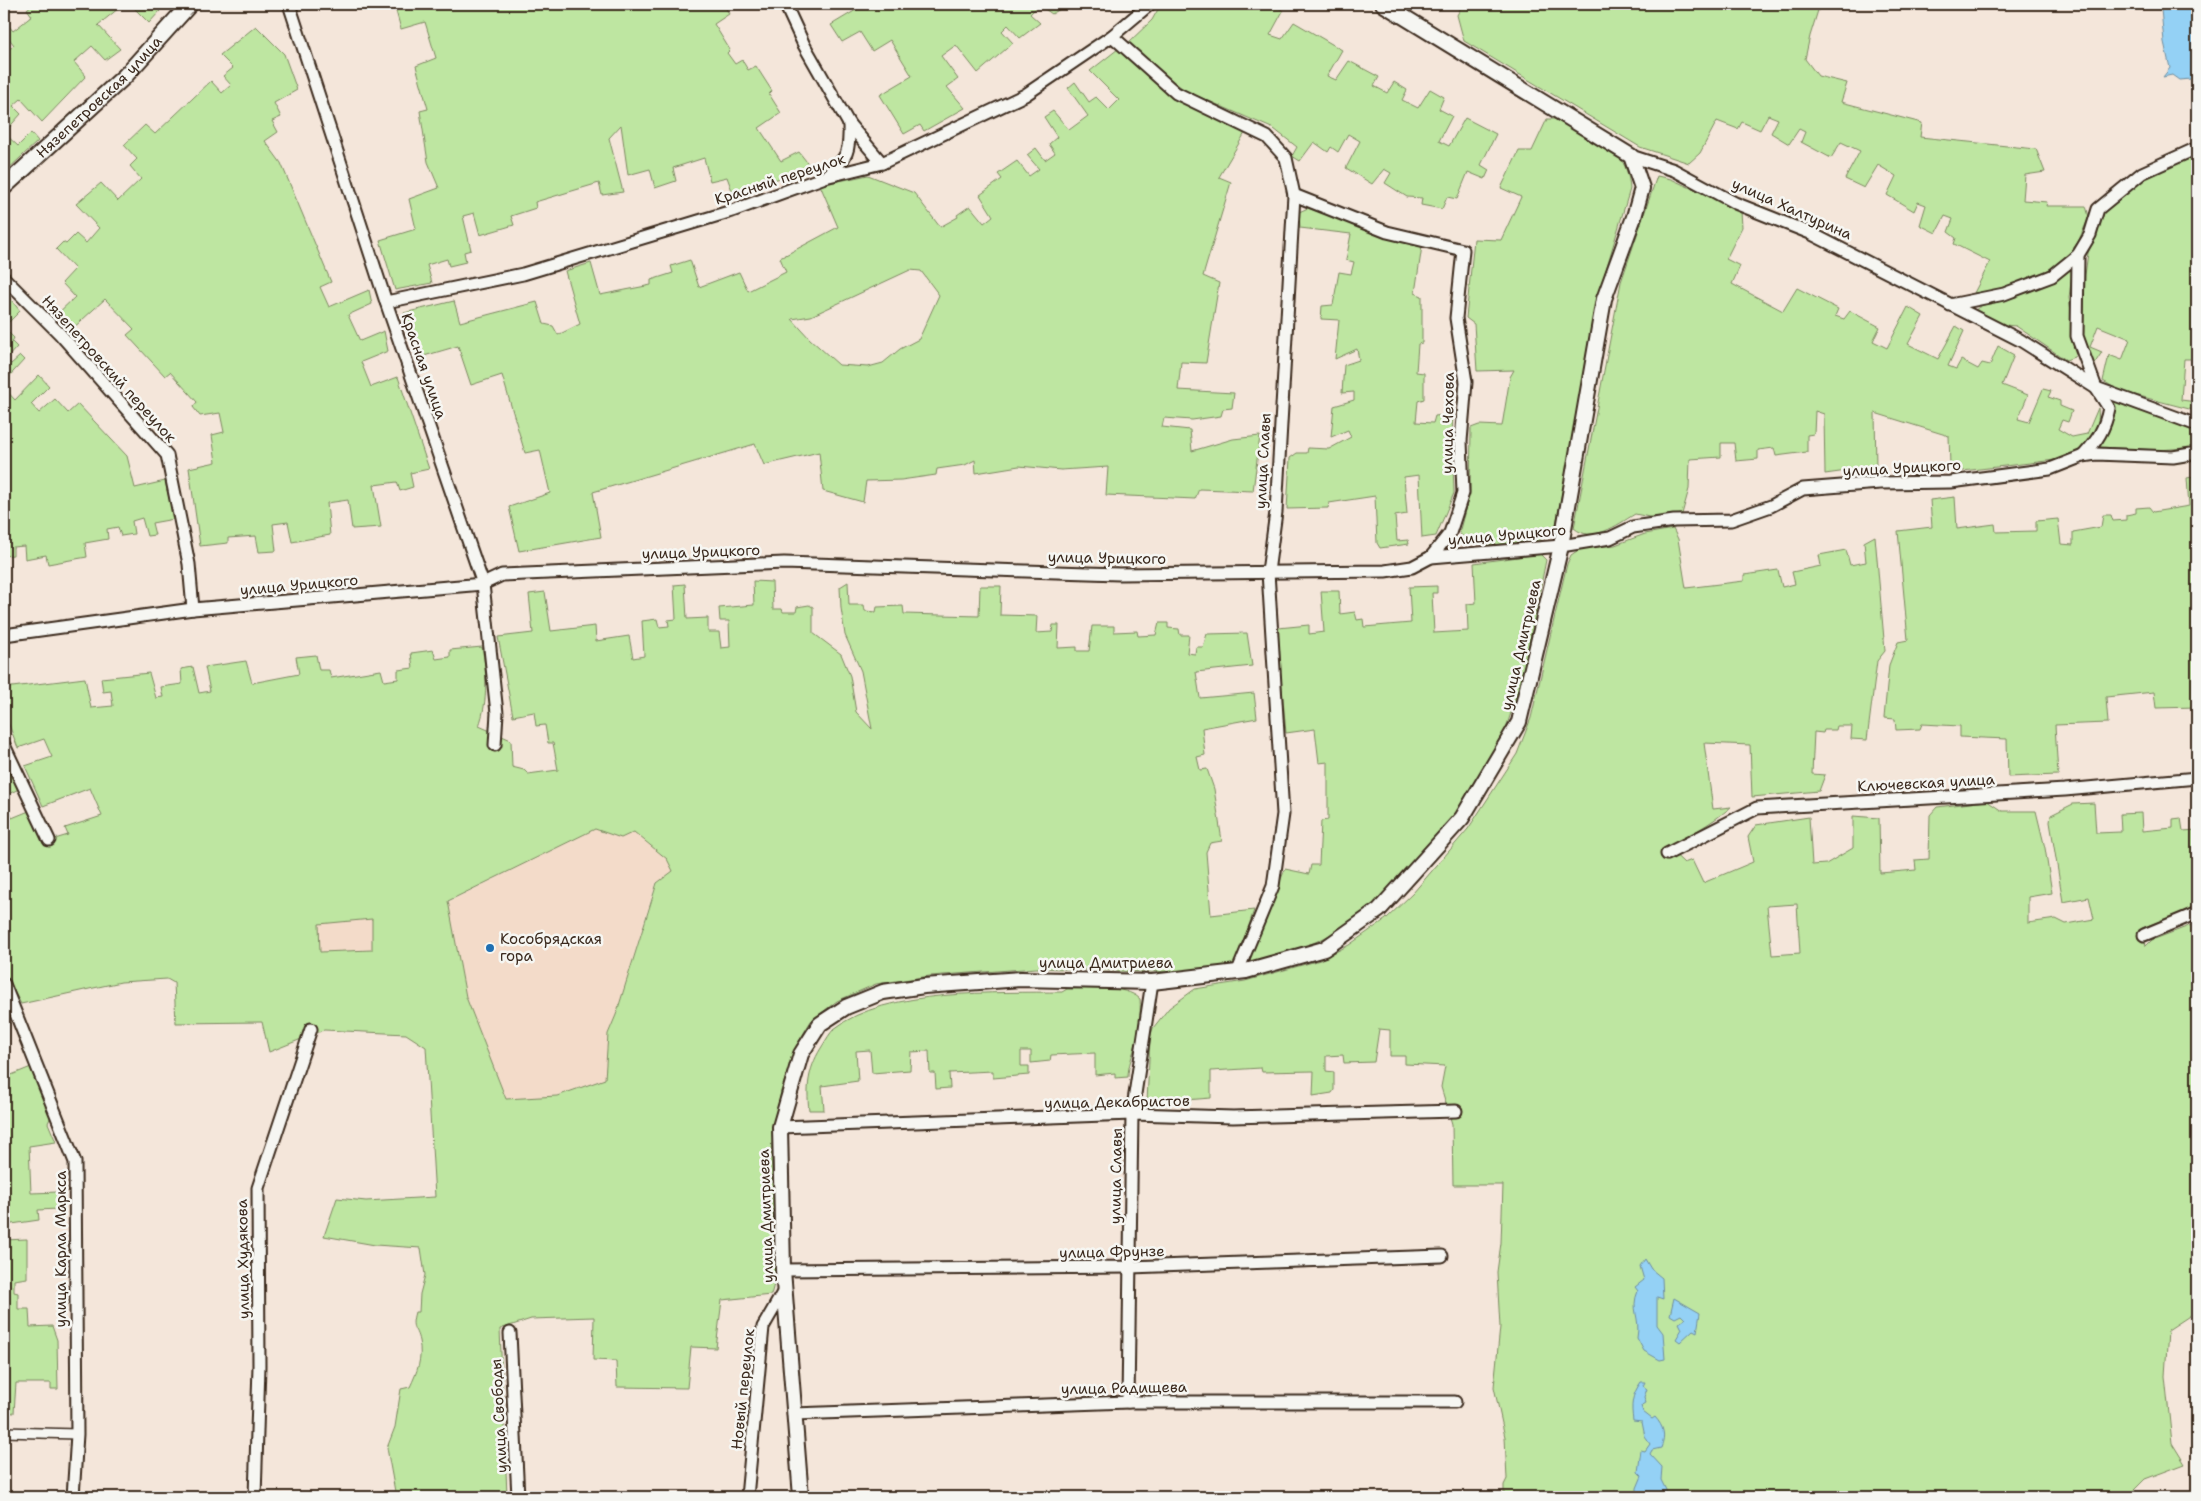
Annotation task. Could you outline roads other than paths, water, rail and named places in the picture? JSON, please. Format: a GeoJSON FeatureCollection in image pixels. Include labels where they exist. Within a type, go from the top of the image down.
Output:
{"type":"FeatureCollection","features":[{"type":"Feature","properties":{"kind":"main road","name":"Нязепетровская улица"},"geometry":{"type":"LineString","coordinates":[[4,187],[125,76],[190,4]]}},
{"type":"Feature","properties":{"kind":"street","name":"Красная улица"},"geometry":{"type":"LineString","coordinates":[[289,4],[386,302],[483,584],[497,713],[495,744]]}},
{"type":"Feature","properties":{"kind":"street"},"geometry":{"type":"LineString","coordinates":[[785,4],[804,45],[849,124],[882,163]]}},
{"type":"Feature","properties":{"kind":"street","name":"Красный переулок"},"geometry":{"type":"LineString","coordinates":[[386,302],[523,274],[732,211],[825,177],[882,163],[1025,96],[1112,36],[1150,4]]}},
{"type":"Feature","properties":{"kind":"street","name":"улица Халтурина"},"geometry":{"type":"LineString","coordinates":[[1383,4],[1631,156],[1674,170],[1735,203],[1810,233],[2020,340],[2096,388],[2197,425]]}},
{"type":"Feature","properties":{"kind":"street","name":"улица Славы"},"geometry":{"type":"LineString","coordinates":[[1112,36],[1176,93],[1267,137],[1286,158],[1294,195],[1276,512],[1268,572],[1282,814],[1273,886],[1237,973]]}},
{"type":"Feature","properties":{"kind":"street"},"geometry":{"type":"LineString","coordinates":[[825,177],[843,162],[850,146],[849,124]]}},
{"type":"Feature","properties":{"kind":"street"},"geometry":{"type":"LineString","coordinates":[[1950,305],[2004,294],[2052,276],[2078,255],[2090,235],[2098,209],[2142,174],[2197,148]]}},
{"type":"Feature","properties":{"kind":"street","name":"улица Дмитриева"},"geometry":{"type":"LineString","coordinates":[[802,1497],[783,1270],[780,1127],[801,1054],[820,1024],[846,1007],[883,992],[924,986],[1021,979],[1152,982],[1237,973],[1324,949],[1379,910],[1462,818],[1519,722],[1561,546],[1604,299],[1634,217],[1642,188],[1631,156]]}},
{"type":"Feature","properties":{"kind":"street","name":"улица Чехова"},"geometry":{"type":"LineString","coordinates":[[1294,195],[1388,232],[1463,250],[1456,318],[1466,382],[1461,441],[1462,493],[1450,533],[1430,557]]}},
{"type":"Feature","properties":{"kind":"street"},"geometry":{"type":"LineString","coordinates":[[2078,255],[2077,336],[2096,388],[2109,408],[2106,424],[2098,439],[2083,456]]}},
{"type":"Feature","properties":{"kind":"street","name":"Нязепетровский переулок"},"geometry":{"type":"LineString","coordinates":[[4,278],[60,334],[167,455],[189,564],[193,610]]}},
{"type":"Feature","properties":{"kind":"street","name":"улица Урицкого"},"geometry":{"type":"LineString","coordinates":[[4,635],[193,610],[483,584],[502,575],[784,563],[1119,574],[1385,571],[1412,567],[1430,557],[1561,546],[1610,538],[1633,527],[1666,522],[1731,520],[1771,506],[1803,489],[1880,483],[1951,482],[2050,469],[2083,456],[2096,454],[2173,457],[2197,453]]}},
{"type":"Feature","properties":{"kind":"street"},"geometry":{"type":"LineString","coordinates":[[4,745],[50,840]]}},
{"type":"Feature","properties":{"kind":"street","name":"Ключевская улица"},"geometry":{"type":"LineString","coordinates":[[1667,854],[1757,808],[2065,790],[2197,778]]}},
{"type":"Feature","properties":{"kind":"street"},"geometry":{"type":"LineString","coordinates":[[2144,935],[2197,913]]}},
{"type":"Feature","properties":{"kind":"street","name":"улица Славы"},"geometry":{"type":"LineString","coordinates":[[1128,1402],[1132,1114],[1152,982]]}},
{"type":"Feature","properties":{"kind":"street","name":"улица Карла Маркса"},"geometry":{"type":"LineString","coordinates":[[4,984],[75,1162],[77,1434],[73,1497]]}},
{"type":"Feature","properties":{"kind":"street","name":"улица Худякова"},"geometry":{"type":"LineString","coordinates":[[255,1497],[260,1366],[258,1188],[311,1029]]}},
{"type":"Feature","properties":{"kind":"street","name":"улица Декабристов"},"geometry":{"type":"LineString","coordinates":[[780,1127],[1132,1114],[1233,1117],[1456,1111]]}},
{"type":"Feature","properties":{"kind":"street","name":"улица Фрунзе"},"geometry":{"type":"LineString","coordinates":[[783,1270],[1130,1267],[1442,1256]]}},
{"type":"Feature","properties":{"kind":"street","name":"Новый переулок"},"geometry":{"type":"LineString","coordinates":[[746,1497],[764,1327],[785,1289]]}},
{"type":"Feature","properties":{"kind":"street","name":"улица Свободы"},"geometry":{"type":"LineString","coordinates":[[510,1333],[518,1497]]}},
{"type":"Feature","properties":{"kind":"street","name":"улица Радищева"},"geometry":{"type":"LineString","coordinates":[[794,1414],[1128,1402],[1455,1402]]}},
{"type":"Feature","properties":{"kind":"street"},"geometry":{"type":"LineString","coordinates":[[4,1432],[77,1434]]}},
{"type":"Feature","properties":{"kind":"water"},"geometry":{"type":"Polygon","coordinates":[[[2165,4],[2179,4],[2182,7],[2189,6],[2193,14],[2197,12],[2197,69],[2191,79],[2179,80],[2172,75],[2163,77],[2170,68],[2164,42],[2161,9],[2165,4]]]}},
{"type":"Feature","properties":{"kind":"water"},"geometry":{"type":"Polygon","coordinates":[[[1645,1259],[1651,1269],[1662,1278],[1663,1299],[1657,1297],[1657,1325],[1663,1333],[1665,1359],[1660,1360],[1644,1351],[1637,1338],[1638,1324],[1635,1303],[1638,1291],[1635,1287],[1644,1280],[1640,1266],[1645,1259]]]}},
{"type":"Feature","properties":{"kind":"water"},"geometry":{"type":"Polygon","coordinates":[[[1674,1298],[1700,1313],[1697,1332],[1693,1330],[1680,1342],[1676,1339],[1682,1329],[1679,1323],[1685,1319],[1681,1315],[1675,1318],[1670,1315],[1674,1298]]]}},
{"type":"Feature","properties":{"kind":"water"},"geometry":{"type":"Polygon","coordinates":[[[1641,1382],[1645,1382],[1643,1386],[1647,1389],[1644,1397],[1646,1403],[1641,1406],[1643,1412],[1652,1419],[1655,1417],[1663,1432],[1661,1448],[1652,1450],[1650,1454],[1662,1467],[1661,1480],[1667,1497],[1637,1497],[1637,1488],[1642,1476],[1638,1472],[1641,1450],[1645,1451],[1650,1444],[1645,1437],[1642,1422],[1633,1421],[1632,1401],[1641,1382]]]}},
{"type":"Feature","properties":{"kind":"place","name":"Кособрядская гора"},"geometry":{"type":"Point","coordinates":[490,948]}}]}
